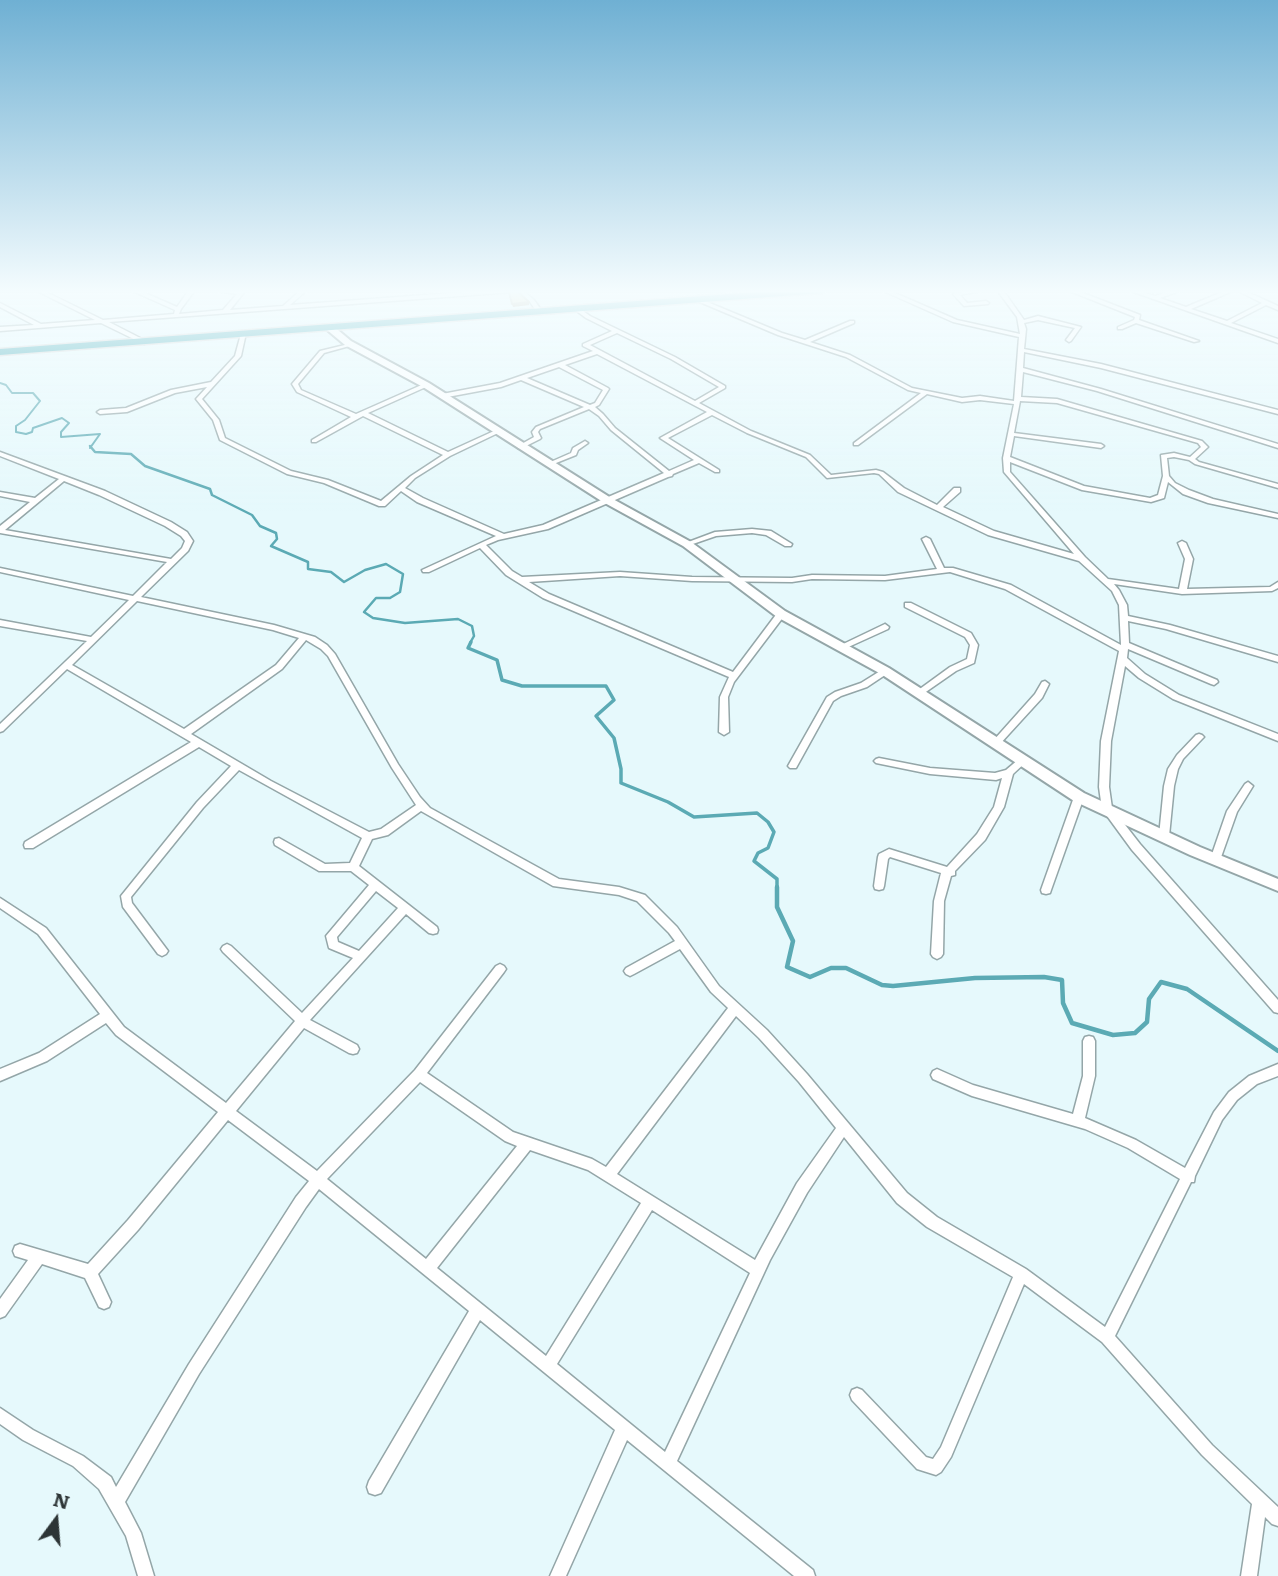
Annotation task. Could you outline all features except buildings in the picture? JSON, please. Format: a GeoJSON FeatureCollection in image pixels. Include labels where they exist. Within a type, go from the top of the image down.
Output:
{"type":"FeatureCollection","features":[{"type":"Feature","properties":{"kind":"street"},"geometry":{"type":"LineString","coordinates":[[231,364],[200,399],[216,420],[222,439],[289,473],[326,481],[382,504],[413,477],[448,455],[496,432]]}},
{"type":"Feature","properties":{"kind":"street"},"geometry":{"type":"LineString","coordinates":[[313,364],[295,384],[299,391],[448,455]]}},
{"type":"Feature","properties":{"kind":"street"},"geometry":{"type":"LineString","coordinates":[[387,364],[426,385],[496,432],[607,500],[687,544],[782,614],[885,671],[1079,797],[1215,860],[1278,885]]}},
{"type":"Feature","properties":{"kind":"street"},"geometry":{"type":"LineString","coordinates":[[442,396],[486,389],[564,364]]}},
{"type":"Feature","properties":{"kind":"street"},"geometry":{"type":"LineString","coordinates":[[619,364],[755,434],[808,456],[829,477],[874,471],[881,473],[901,490],[991,533],[1082,559]]}},
{"type":"Feature","properties":{"kind":"street"},"geometry":{"type":"LineString","coordinates":[[679,364],[723,387],[695,403]]}},
{"type":"Feature","properties":{"kind":"street"},"geometry":{"type":"LineString","coordinates":[[862,364],[910,389],[925,393],[962,400],[980,398],[1069,404],[1204,444],[1205,447],[1191,459]]}},
{"type":"Feature","properties":{"kind":"street"},"geometry":{"type":"LineString","coordinates":[[1020,364],[1017,401],[1006,458],[1010,477],[1082,559],[1107,581],[1123,605],[1124,651],[1106,741],[1104,786],[1107,809],[1136,848],[1278,1008]]}},
{"type":"Feature","properties":{"kind":"street"},"geometry":{"type":"LineString","coordinates":[[1089,364],[1278,412]]}},
{"type":"Feature","properties":{"kind":"street"},"geometry":{"type":"LineString","coordinates":[[520,447],[538,438],[535,432],[538,428],[597,404],[607,388],[560,365]]}},
{"type":"Feature","properties":{"kind":"street"},"geometry":{"type":"LineString","coordinates":[[1019,369],[1099,390],[1278,446]]}},
{"type":"Feature","properties":{"kind":"street"},"geometry":{"type":"LineString","coordinates":[[521,378],[590,407],[601,415],[612,429],[670,475]]}},
{"type":"Feature","properties":{"kind":"street"},"geometry":{"type":"LineString","coordinates":[[100,412],[127,410],[173,391],[213,383]]}},
{"type":"Feature","properties":{"kind":"street"},"geometry":{"type":"LineString","coordinates":[[314,441],[360,415],[426,385]]}},
{"type":"Feature","properties":{"kind":"street"},"geometry":{"type":"LineString","coordinates":[[856,444],[925,393]]}},
{"type":"Feature","properties":{"kind":"street"},"geometry":{"type":"LineString","coordinates":[[713,412],[663,438],[717,471]]}},
{"type":"Feature","properties":{"kind":"street"},"geometry":{"type":"LineString","coordinates":[[1010,434],[1101,446]]}},
{"type":"Feature","properties":{"kind":"street"},"geometry":{"type":"LineString","coordinates":[[549,464],[574,454],[575,449],[586,443]]}},
{"type":"Feature","properties":{"kind":"street"},"geometry":{"type":"LineString","coordinates":[[0,454],[64,478],[168,524],[184,534],[189,541],[68,666],[0,729]]}},
{"type":"Feature","properties":{"kind":"street"},"geometry":{"type":"LineString","coordinates":[[1006,458],[1082,488],[1151,500],[1161,496],[1166,476],[1163,456],[1174,455],[1191,459],[1278,486]]}},
{"type":"Feature","properties":{"kind":"street"},"geometry":{"type":"LineString","coordinates":[[426,570],[503,536],[545,527],[698,461]]}},
{"type":"Feature","properties":{"kind":"street"},"geometry":{"type":"LineString","coordinates":[[1166,476],[1186,492],[1252,512],[1278,516]]}},
{"type":"Feature","properties":{"kind":"street"},"geometry":{"type":"LineString","coordinates":[[0,531],[64,478]]}},
{"type":"Feature","properties":{"kind":"street"},"geometry":{"type":"LineString","coordinates":[[401,488],[420,500],[503,536]]}},
{"type":"Feature","properties":{"kind":"street"},"geometry":{"type":"LineString","coordinates":[[938,508],[957,490]]}},
{"type":"Feature","properties":{"kind":"street"},"geometry":{"type":"LineString","coordinates":[[0,494],[37,500]]}},
{"type":"Feature","properties":{"kind":"street"},"geometry":{"type":"LineString","coordinates":[[0,531],[172,561]]}},
{"type":"Feature","properties":{"kind":"street"},"geometry":{"type":"LineString","coordinates":[[687,544],[715,534],[752,531],[768,533],[788,544]]}},
{"type":"Feature","properties":{"kind":"street"},"geometry":{"type":"LineString","coordinates":[[926,539],[941,570]]}},
{"type":"Feature","properties":{"kind":"street"},"geometry":{"type":"LineString","coordinates":[[1182,543],[1189,559],[1182,592]]}},
{"type":"Feature","properties":{"kind":"street"},"geometry":{"type":"LineString","coordinates":[[481,545],[518,580],[545,596],[733,675]]}},
{"type":"Feature","properties":{"kind":"street"},"geometry":{"type":"LineString","coordinates":[[0,569],[304,637],[324,647],[331,654],[377,737],[422,806],[439,819],[502,850],[557,883],[619,891],[641,898],[669,925],[710,983],[786,1057],[843,1128],[915,1209],[1021,1274],[1107,1337],[1207,1450],[1278,1518]]}},
{"type":"Feature","properties":{"kind":"street"},"geometry":{"type":"LineString","coordinates":[[518,580],[620,574],[692,579],[792,580],[813,577],[885,578],[941,570],[962,573],[1006,586],[1124,651],[1214,682]]}},
{"type":"Feature","properties":{"kind":"street"},"geometry":{"type":"LineString","coordinates":[[1107,581],[1182,592],[1276,588]]}},
{"type":"Feature","properties":{"kind":"street"},"geometry":{"type":"LineString","coordinates":[[908,606],[968,635],[974,645],[971,661],[953,669],[920,693]]}},
{"type":"Feature","properties":{"kind":"street"},"geometry":{"type":"LineString","coordinates":[[723,732],[724,697],[733,675],[782,614]]}},
{"type":"Feature","properties":{"kind":"street"},"geometry":{"type":"LineString","coordinates":[[1125,618],[1167,627],[1278,659]]}},
{"type":"Feature","properties":{"kind":"street"},"geometry":{"type":"LineString","coordinates":[[0,623],[93,640]]}},
{"type":"Feature","properties":{"kind":"street"},"geometry":{"type":"LineString","coordinates":[[841,647],[885,627]]}},
{"type":"Feature","properties":{"kind":"street"},"geometry":{"type":"LineString","coordinates":[[185,733],[279,667],[304,637]]}},
{"type":"Feature","properties":{"kind":"street"},"geometry":{"type":"LineString","coordinates":[[1124,651],[1142,676],[1176,696],[1278,738]]}},
{"type":"Feature","properties":{"kind":"street"},"geometry":{"type":"LineString","coordinates":[[68,666],[238,765],[368,836],[384,832],[422,806]]}},
{"type":"Feature","properties":{"kind":"street"},"geometry":{"type":"LineString","coordinates":[[793,766],[830,699],[864,685],[885,671]]}},
{"type":"Feature","properties":{"kind":"street"},"geometry":{"type":"LineString","coordinates":[[996,743],[1039,696],[1045,684]]}},
{"type":"Feature","properties":{"kind":"street"},"geometry":{"type":"LineString","coordinates":[[1164,836],[1173,769],[1180,757],[1199,737]]}},
{"type":"Feature","properties":{"kind":"street"},"geometry":{"type":"LineString","coordinates":[[29,845],[199,742]]}},
{"type":"Feature","properties":{"kind":"street"},"geometry":{"type":"LineString","coordinates":[[878,761],[996,777],[1009,772],[1022,761]]}},
{"type":"Feature","properties":{"kind":"street"},"geometry":{"type":"LineString","coordinates":[[162,951],[127,904],[126,896],[200,806],[238,765]]}},
{"type":"Feature","properties":{"kind":"street"},"geometry":{"type":"LineString","coordinates":[[937,954],[939,901],[946,874],[951,872],[981,837],[999,807],[1009,772]]}},
{"type":"Feature","properties":{"kind":"street"},"geometry":{"type":"LineString","coordinates":[[1215,860],[1232,811],[1248,786]]}},
{"type":"Feature","properties":{"kind":"street"},"geometry":{"type":"LineString","coordinates":[[1046,890],[1079,797]]}},
{"type":"Feature","properties":{"kind":"street"},"geometry":{"type":"LineString","coordinates":[[353,867],[368,836]]}},
{"type":"Feature","properties":{"kind":"street"},"geometry":{"type":"LineString","coordinates":[[279,842],[323,868],[353,867],[433,930]]}},
{"type":"Feature","properties":{"kind":"street"},"geometry":{"type":"LineString","coordinates":[[879,886],[883,857],[889,853],[951,872]]}},
{"type":"Feature","properties":{"kind":"street"},"geometry":{"type":"LineString","coordinates":[[361,956],[333,945],[331,936],[375,886]]}},
{"type":"Feature","properties":{"kind":"street"},"geometry":{"type":"LineString","coordinates":[[0,902],[16,910],[42,930],[68,960],[120,1031],[318,1180],[807,1576]]}},
{"type":"Feature","properties":{"kind":"street"},"geometry":{"type":"LineString","coordinates":[[90,1272],[133,1225],[302,1021],[405,908]]}},
{"type":"Feature","properties":{"kind":"street"},"geometry":{"type":"LineString","coordinates":[[630,971],[682,942]]}},
{"type":"Feature","properties":{"kind":"street"},"geometry":{"type":"LineString","coordinates":[[227,949],[302,1021],[352,1049]]}},
{"type":"Feature","properties":{"kind":"street"},"geometry":{"type":"LineString","coordinates":[[116,1502],[241,1293],[318,1180],[419,1074],[500,969]]}},
{"type":"Feature","properties":{"kind":"street"},"geometry":{"type":"LineString","coordinates":[[608,1174],[735,1008]]}},
{"type":"Feature","properties":{"kind":"street"},"geometry":{"type":"LineString","coordinates":[[0,1075],[44,1057],[107,1016]]}},
{"type":"Feature","properties":{"kind":"street"},"geometry":{"type":"LineString","coordinates":[[1078,1121],[1089,1076],[1089,1041]]}},
{"type":"Feature","properties":{"kind":"street"},"geometry":{"type":"LineString","coordinates":[[1107,1337],[1189,1177],[1217,1116],[1233,1096],[1253,1080],[1278,1069]]}},
{"type":"Feature","properties":{"kind":"street"},"geometry":{"type":"LineString","coordinates":[[419,1074],[509,1137],[582,1161],[608,1174],[758,1270]]}},
{"type":"Feature","properties":{"kind":"street"},"geometry":{"type":"LineString","coordinates":[[937,1075],[972,1090],[1078,1121],[1132,1144],[1189,1177]]}},
{"type":"Feature","properties":{"kind":"street"},"geometry":{"type":"LineString","coordinates":[[668,1463],[758,1270],[802,1188],[843,1128]]}},
{"type":"Feature","properties":{"kind":"street"},"geometry":{"type":"LineString","coordinates":[[427,1269],[527,1144]]}},
{"type":"Feature","properties":{"kind":"street"},"geometry":{"type":"LineString","coordinates":[[548,1366],[650,1201]]}},
{"type":"Feature","properties":{"kind":"street"},"geometry":{"type":"LineString","coordinates":[[20,1251],[90,1272],[104,1302]]}},
{"type":"Feature","properties":{"kind":"street"},"geometry":{"type":"LineString","coordinates":[[0,1311],[39,1257]]}},
{"type":"Feature","properties":{"kind":"street"},"geometry":{"type":"LineString","coordinates":[[857,1395],[922,1464],[936,1467],[946,1452],[1021,1274]]}},
{"type":"Feature","properties":{"kind":"street"},"geometry":{"type":"LineString","coordinates":[[375,1487],[478,1310]]}},
{"type":"Feature","properties":{"kind":"street"},"geometry":{"type":"LineString","coordinates":[[0,1415],[28,1435],[78,1461],[105,1483],[133,1533],[145,1576]]}},
{"type":"Feature","properties":{"kind":"street"},"geometry":{"type":"LineString","coordinates":[[558,1576],[624,1428]]}},
{"type":"Feature","properties":{"kind":"street"},"geometry":{"type":"LineString","coordinates":[[1249,1576],[1260,1500]]}},
{"type":"Feature","properties":{"kind":"waterway"},"geometry":{"type":"LineString","coordinates":[[0,383],[6,385],[12,393],[33,393],[40,401],[25,420],[16,426],[16,432],[26,434],[32,432],[33,428],[62,418],[69,423],[61,432],[61,437],[100,434],[91,447]]}},
{"type":"Feature","properties":{"kind":"waterway"},"geometry":{"type":"LineString","coordinates":[[91,447],[95,452],[131,454],[145,466],[210,489],[212,495],[252,515],[260,526],[276,533],[277,539],[271,546],[308,562],[308,569],[331,572],[344,582],[365,570],[386,564],[403,574],[400,592],[390,598],[376,598],[364,612],[373,618],[405,623],[458,619],[472,626],[474,636],[470,643]]}},
{"type":"Feature","properties":{"kind":"waterway"},"geometry":{"type":"LineString","coordinates":[[471,642],[468,648],[497,660],[502,680],[522,686],[606,686],[614,700],[596,716],[614,738],[621,769],[621,783],[668,802],[694,817],[757,813],[768,822],[774,832],[768,848],[758,853],[754,861],[777,879],[777,907],[793,941],[787,967],[810,977],[831,968],[846,968],[882,985],[893,986],[975,978],[1044,977],[1062,980],[1063,1003],[1072,1023],[1113,1035],[1135,1033],[1147,1022],[1149,999],[1161,982],[1187,989],[1278,1051]]}}]}
